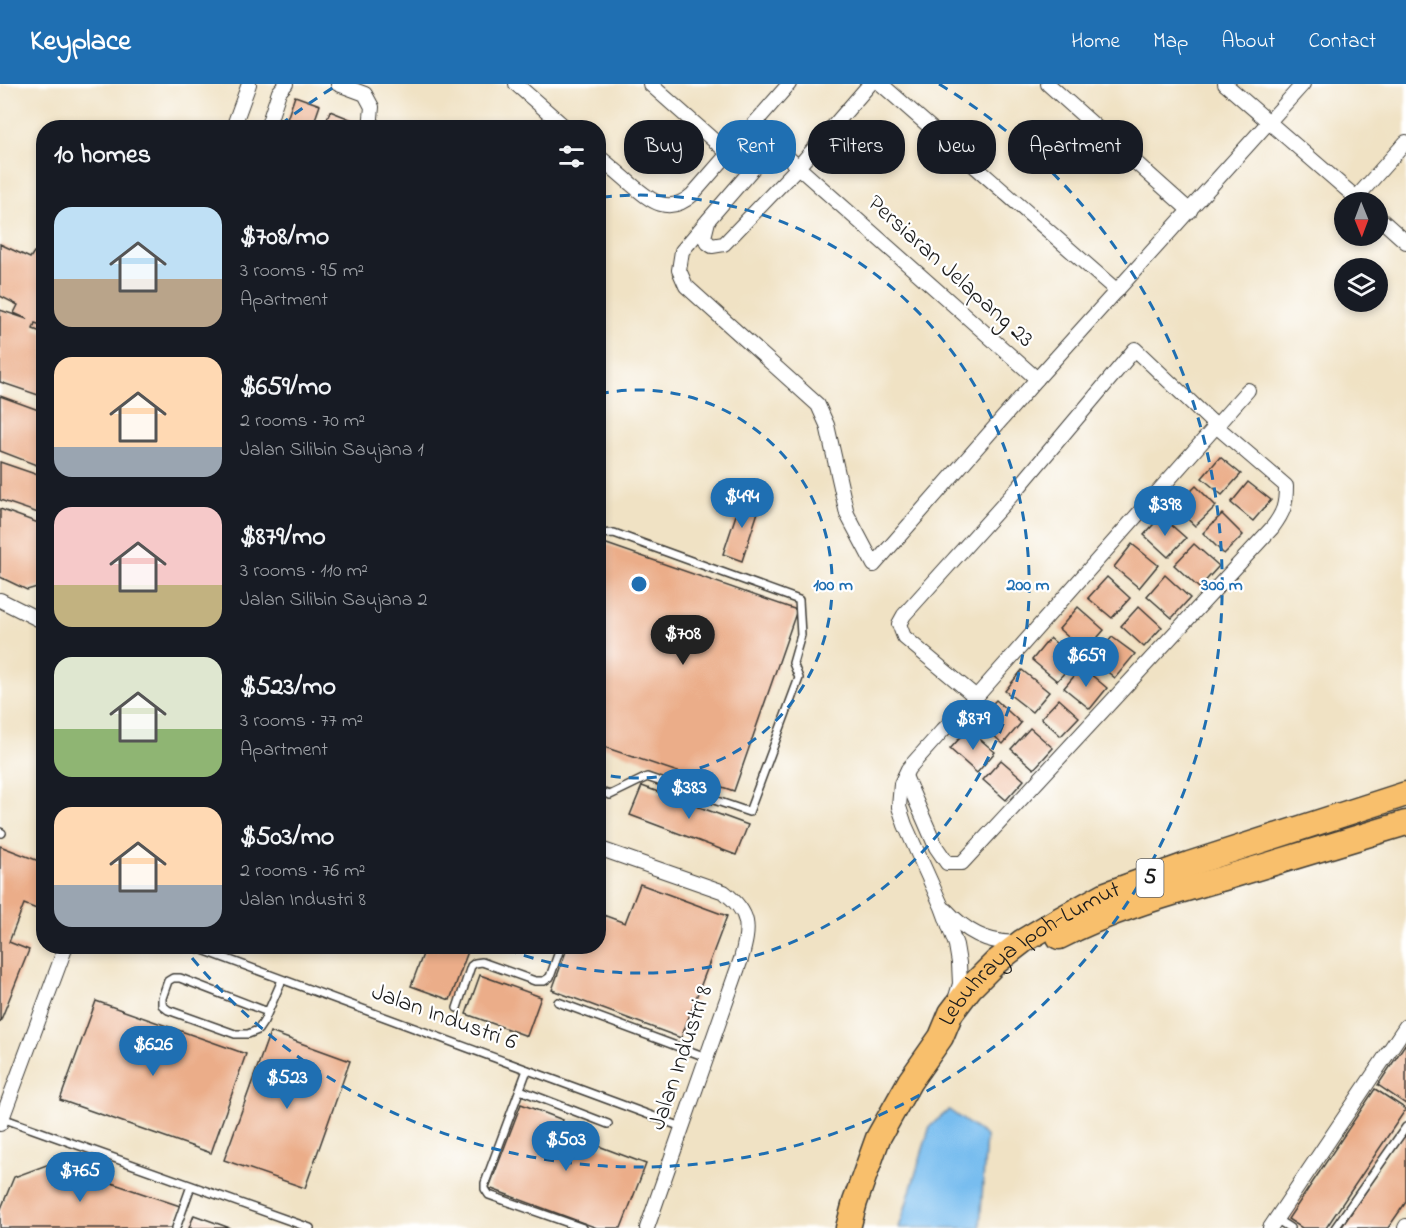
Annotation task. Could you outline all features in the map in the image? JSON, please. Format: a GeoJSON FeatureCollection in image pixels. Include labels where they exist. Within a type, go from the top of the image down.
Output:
{"type":"FeatureCollection","features":[{"type":"Feature","properties":{"kind":"highway","name":"Lebuhraya Ipoh-Lumut"},"geometry":{"type":"LineString","coordinates":[[848,1228],[878,1138],[910,1081],[941,1037],[951,1013],[970,988],[1023,941],[1106,894],[1189,864],[1406,794]]}},
{"type":"Feature","properties":{"kind":"highway","name":"Lebuhraya Ipoh-Lumut"},"geometry":{"type":"LineString","coordinates":[[941,1037],[961,1021],[1012,968],[1044,945],[1082,926],[1124,909],[1194,886],[1406,823]]}},
{"type":"Feature","properties":{"kind":"street"},"geometry":{"type":"LineString","coordinates":[[236,120],[249,84]]}},
{"type":"Feature","properties":{"kind":"street"},"geometry":{"type":"LineString","coordinates":[[270,120],[279,92],[285,84]]}},
{"type":"Feature","properties":{"kind":"street"},"geometry":{"type":"LineString","coordinates":[[338,84],[365,94],[372,107],[371,120]]}},
{"type":"Feature","properties":{"kind":"street"},"geometry":{"type":"LineString","coordinates":[[516,84],[557,120]]}},
{"type":"Feature","properties":{"kind":"street"},"geometry":{"type":"LineString","coordinates":[[650,84],[716,142]]}},
{"type":"Feature","properties":{"kind":"street"},"geometry":{"type":"LineString","coordinates":[[759,120],[789,84]]}},
{"type":"Feature","properties":{"kind":"street"},"geometry":{"type":"LineString","coordinates":[[709,219],[704,237],[712,246],[724,244],[798,167],[870,84]]}},
{"type":"Feature","properties":{"kind":"street"},"geometry":{"type":"LineString","coordinates":[[881,84],[1117,291]]}},
{"type":"Feature","properties":{"kind":"street"},"geometry":{"type":"LineString","coordinates":[[1047,84],[1190,211]]}},
{"type":"Feature","properties":{"kind":"street"},"geometry":{"type":"LineString","coordinates":[[1225,84],[1350,192]]}},
{"type":"Feature","properties":{"kind":"street"},"geometry":{"type":"LineString","coordinates":[[748,174],[682,251],[679,270],[686,286],[818,405],[827,425],[847,514],[874,565],[1037,379],[1303,84]]}},
{"type":"Feature","properties":{"kind":"street"},"geometry":{"type":"LineString","coordinates":[[1365,192],[1406,142]]}},
{"type":"Feature","properties":{"kind":"street"},"geometry":{"type":"LineString","coordinates":[[606,163],[648,199],[661,205],[674,206],[684,202],[692,195],[716,167]]}},
{"type":"Feature","properties":{"kind":"street","name":"Persiaran Jelapang 23"},"geometry":{"type":"LineString","coordinates":[[798,167],[1037,379]]}},
{"type":"Feature","properties":{"kind":"street"},"geometry":{"type":"LineString","coordinates":[[1388,226],[1406,242]]}},
{"type":"Feature","properties":{"kind":"street"},"geometry":{"type":"LineString","coordinates":[[905,776],[936,847],[947,863],[962,863],[1280,518],[1286,502],[1286,486],[1216,426],[1135,349],[1019,487],[903,615],[899,624],[904,637],[976,697]]}},
{"type":"Feature","properties":{"kind":"street"},"geometry":{"type":"LineString","coordinates":[[951,1013],[960,984],[956,945],[899,807],[901,784],[908,769],[976,697],[1248,390]]}},
{"type":"Feature","properties":{"kind":"street"},"geometry":{"type":"LineString","coordinates":[[0,600],[36,618]]}},
{"type":"Feature","properties":{"kind":"street","name":"Jalan Industri 8"},"geometry":{"type":"LineString","coordinates":[[606,851],[724,892],[737,903],[744,915],[747,930],[745,944],[647,1228]]}},
{"type":"Feature","properties":{"kind":"street"},"geometry":{"type":"LineString","coordinates":[[942,907],[963,927],[976,935],[1007,943],[1023,941]]}},
{"type":"Feature","properties":{"kind":"street"},"geometry":{"type":"LineString","coordinates":[[1,1121],[63,954]]}},
{"type":"Feature","properties":{"kind":"street"},"geometry":{"type":"LineString","coordinates":[[1273,1224],[1406,1026]]}},
{"type":"Feature","properties":{"kind":"lane"},"geometry":{"type":"LineString","coordinates":[[606,534],[614,533],[799,600],[801,635],[793,663],[798,678],[749,812],[647,777],[610,795],[606,794]]}},
{"type":"Feature","properties":{"kind":"lane","name":"Jalan Industri 6"},"geometry":{"type":"LineString","coordinates":[[213,954],[682,1126]]}},
{"type":"Feature","properties":{"kind":"lane"},"geometry":{"type":"LineString","coordinates":[[457,1008],[471,966],[475,963],[482,962],[535,981],[544,981],[550,977],[558,954]]}},
{"type":"Feature","properties":{"kind":"lane"},"geometry":{"type":"LineString","coordinates":[[268,1012],[180,978],[168,981],[162,998],[162,1005],[168,1010],[235,1034],[248,1034],[258,1030],[268,1012],[282,980]]}},
{"type":"Feature","properties":{"kind":"lane"},"geometry":{"type":"LineString","coordinates":[[558,1002],[706,1057]]}},
{"type":"Feature","properties":{"kind":"lane"},"geometry":{"type":"LineString","coordinates":[[527,1070],[485,1183],[485,1189],[489,1195],[583,1228]]}},
{"type":"Feature","properties":{"kind":"lane"},"geometry":{"type":"LineString","coordinates":[[520,1090],[608,1124]]}},
{"type":"Feature","properties":{"kind":"lane"},"geometry":{"type":"LineString","coordinates":[[1,1121],[191,1186],[288,1224],[310,1228]]}},
{"type":"Feature","properties":{"kind":"lane"},"geometry":{"type":"LineString","coordinates":[[1335,1228],[1406,1128]]}},
{"type":"Feature","properties":{"kind":"lane"},"geometry":{"type":"LineString","coordinates":[[176,1228],[191,1186]]}},
{"type":"Feature","properties":{"kind":"lane"},"geometry":{"type":"LineString","coordinates":[[1273,1224],[1290,1228]]}},
{"type":"Feature","properties":{"kind":"water"},"geometry":{"type":"Polygon","coordinates":[[[949,1110],[986,1136],[980,1228],[899,1228],[930,1126],[949,1110]]]}},
{"type":"Feature","properties":{"kind":"building"},"geometry":{"type":"Polygon","coordinates":[[[295,96],[320,105],[315,120],[287,120],[295,96]]]}},
{"type":"Feature","properties":{"kind":"building"},"geometry":{"type":"Polygon","coordinates":[[[330,111],[352,120],[327,120],[330,111]]]}},
{"type":"Feature","properties":{"kind":"building"},"geometry":{"type":"Polygon","coordinates":[[[0,244],[30,258],[36,253],[36,323],[33,329],[36,330],[36,394],[0,382],[0,310],[27,319],[14,313],[18,305],[0,296],[0,244]]]}},
{"type":"Feature","properties":{"kind":"building"},"geometry":{"type":"Polygon","coordinates":[[[0,396],[36,409],[36,465],[0,451],[0,396]]]}},
{"type":"Feature","properties":{"kind":"building"},"geometry":{"type":"Polygon","coordinates":[[[1220,457],[1241,474],[1222,495],[1202,478],[1220,457]]]}},
{"type":"Feature","properties":{"kind":"building"},"geometry":{"type":"Polygon","coordinates":[[[0,462],[36,474],[36,512],[0,500],[0,462]]]}},
{"type":"Feature","properties":{"kind":"building"},"geometry":{"type":"Polygon","coordinates":[[[1248,482],[1271,500],[1253,521],[1231,503],[1248,482]]]}},
{"type":"Feature","properties":{"kind":"building"},"geometry":{"type":"Polygon","coordinates":[[[1196,486],[1216,506],[1195,526],[1175,507],[1196,486]]]}},
{"type":"Feature","properties":{"kind":"building"},"geometry":{"type":"Polygon","coordinates":[[[742,497],[761,503],[742,561],[723,554],[742,497]]]}},
{"type":"Feature","properties":{"kind":"building"},"geometry":{"type":"Polygon","coordinates":[[[0,509],[36,522],[36,587],[27,590],[0,577],[0,509]]]}},
{"type":"Feature","properties":{"kind":"building"},"geometry":{"type":"Polygon","coordinates":[[[1222,514],[1243,535],[1224,554],[1203,533],[1222,514]]]}},
{"type":"Feature","properties":{"kind":"building"},"geometry":{"type":"Polygon","coordinates":[[[1161,516],[1186,538],[1168,557],[1144,535],[1161,516]]]}},
{"type":"Feature","properties":{"kind":"building"},"geometry":{"type":"Polygon","coordinates":[[[606,544],[797,610],[734,791],[606,748],[606,544]]]}},
{"type":"Feature","properties":{"kind":"building"},"geometry":{"type":"Polygon","coordinates":[[[1132,544],[1158,565],[1139,588],[1114,567],[1132,544]]]}},
{"type":"Feature","properties":{"kind":"building"},"geometry":{"type":"Polygon","coordinates":[[[1194,544],[1219,566],[1199,588],[1174,565],[1194,544]]]}},
{"type":"Feature","properties":{"kind":"building"},"geometry":{"type":"Polygon","coordinates":[[[1165,575],[1190,598],[1172,618],[1147,596],[1165,575]]]}},
{"type":"Feature","properties":{"kind":"building"},"geometry":{"type":"Polygon","coordinates":[[[1107,577],[1130,598],[1112,618],[1088,598],[1107,577]]]}},
{"type":"Feature","properties":{"kind":"building"},"geometry":{"type":"Polygon","coordinates":[[[1139,606],[1162,627],[1144,647],[1121,626],[1139,606]]]}},
{"type":"Feature","properties":{"kind":"building"},"geometry":{"type":"Polygon","coordinates":[[[1078,607],[1104,630],[1085,652],[1059,629],[1078,607]]]}},
{"type":"Feature","properties":{"kind":"building"},"geometry":{"type":"Polygon","coordinates":[[[1112,637],[1135,654],[1115,678],[1093,660],[1112,637]]]}},
{"type":"Feature","properties":{"kind":"building"},"geometry":{"type":"Polygon","coordinates":[[[1050,638],[1076,660],[1057,681],[1032,660],[1050,638]]]}},
{"type":"Feature","properties":{"kind":"building"},"geometry":{"type":"Polygon","coordinates":[[[1082,667],[1107,688],[1090,709],[1064,688],[1082,667]]]}},
{"type":"Feature","properties":{"kind":"building"},"geometry":{"type":"Polygon","coordinates":[[[1022,670],[1049,692],[1032,712],[1005,691],[1022,670]]]}},
{"type":"Feature","properties":{"kind":"building"},"geometry":{"type":"Polygon","coordinates":[[[1059,699],[1079,717],[1061,736],[1041,718],[1059,699]]]}},
{"type":"Feature","properties":{"kind":"building"},"geometry":{"type":"Polygon","coordinates":[[[996,700],[1021,723],[1003,744],[977,720],[996,700]]]}},
{"type":"Feature","properties":{"kind":"building"},"geometry":{"type":"Polygon","coordinates":[[[1030,728],[1053,748],[1034,769],[1011,749],[1030,728]]]}},
{"type":"Feature","properties":{"kind":"building"},"geometry":{"type":"Polygon","coordinates":[[[968,729],[995,752],[977,773],[950,749],[968,729]]]}},
{"type":"Feature","properties":{"kind":"building"},"geometry":{"type":"Polygon","coordinates":[[[1001,760],[1024,780],[1006,800],[983,780],[1001,760]]]}},
{"type":"Feature","properties":{"kind":"building"},"geometry":{"type":"Polygon","coordinates":[[[642,786],[748,825],[736,855],[630,815],[642,786]]]}},
{"type":"Feature","properties":{"kind":"building"},"geometry":{"type":"Polygon","coordinates":[[[0,846],[36,860],[36,909],[24,904],[9,942],[29,950],[0,1022],[0,846]]]}},
{"type":"Feature","properties":{"kind":"building"},"geometry":{"type":"Polygon","coordinates":[[[640,884],[727,916],[681,1038],[552,990],[565,954],[606,954],[606,916],[625,923],[640,884]]]}},
{"type":"Feature","properties":{"kind":"building"},"geometry":{"type":"Polygon","coordinates":[[[423,954],[467,954],[450,1000],[411,986],[423,954]]]}},
{"type":"Feature","properties":{"kind":"building"},"geometry":{"type":"Polygon","coordinates":[[[480,975],[541,997],[527,1036],[466,1014],[480,975]]]}},
{"type":"Feature","properties":{"kind":"building"},"geometry":{"type":"Polygon","coordinates":[[[96,1001],[246,1054],[211,1153],[60,1100],[96,1001]]]}},
{"type":"Feature","properties":{"kind":"building"},"geometry":{"type":"Polygon","coordinates":[[[270,1032],[350,1061],[305,1188],[224,1160],[270,1032]]]}},
{"type":"Feature","properties":{"kind":"building"},"geometry":{"type":"Polygon","coordinates":[[[1406,1043],[1406,1104],[1378,1085],[1406,1043]]]}},
{"type":"Feature","properties":{"kind":"building"},"geometry":{"type":"Polygon","coordinates":[[[1375,1089],[1406,1109],[1326,1228],[1302,1228],[1288,1219],[1375,1089]]]}},
{"type":"Feature","properties":{"kind":"building"},"geometry":{"type":"Polygon","coordinates":[[[521,1104],[563,1120],[559,1131],[646,1164],[621,1228],[597,1228],[489,1188],[521,1104]]]}},
{"type":"Feature","properties":{"kind":"building"},"geometry":{"type":"Polygon","coordinates":[[[1406,1132],[1406,1202],[1388,1228],[1341,1228],[1406,1132]]]}},
{"type":"Feature","properties":{"kind":"building"},"geometry":{"type":"Polygon","coordinates":[[[52,1163],[180,1206],[172,1228],[0,1228],[0,1211],[14,1177],[52,1163]]]}},
{"type":"Feature","properties":{"kind":"building"},"geometry":{"type":"Polygon","coordinates":[[[194,1215],[230,1228],[189,1228],[194,1215]]]}}]}
